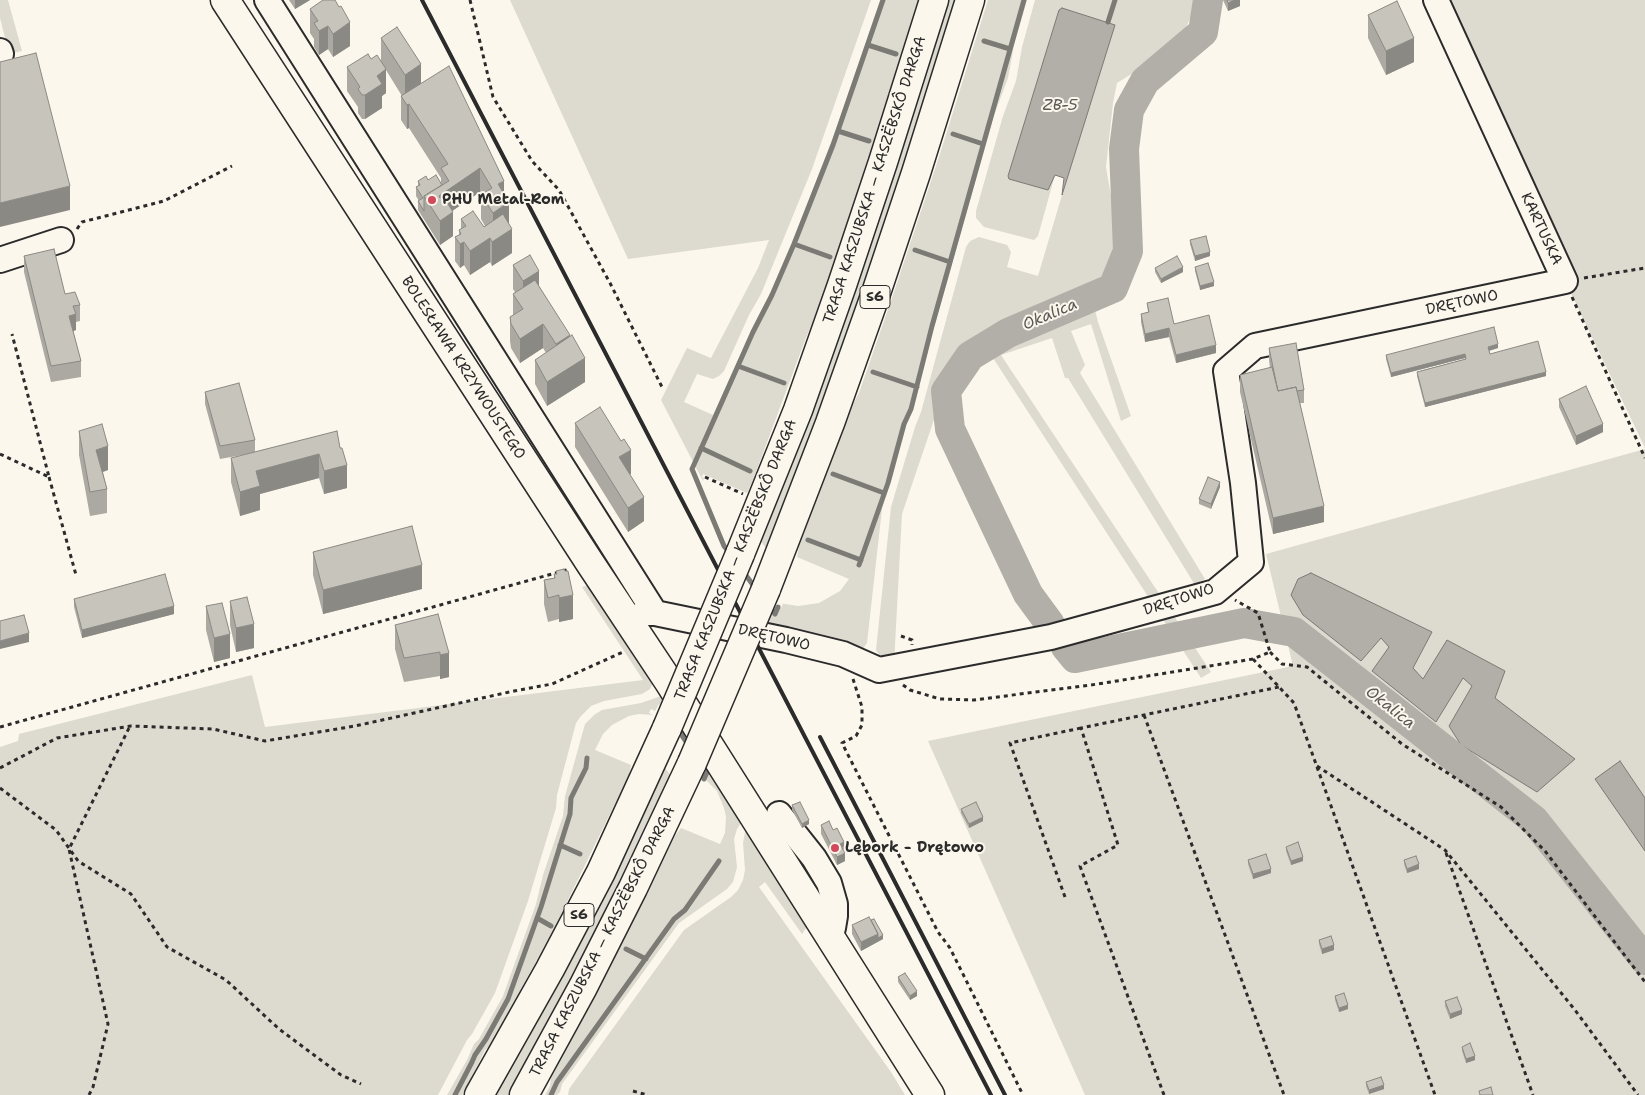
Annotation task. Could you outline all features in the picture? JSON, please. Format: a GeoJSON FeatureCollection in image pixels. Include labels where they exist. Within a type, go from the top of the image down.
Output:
{"type":"FeatureCollection","features":[{"type":"Feature","properties":{"kind":"main road","name":"BOLESŁAWA KRZYWOUSTEGO"},"geometry":{"type":"LineString","coordinates":[[225,0],[703,736],[930,1095]]}},
{"type":"Feature","properties":{"kind":"main road","name":"TRASA KASZUBSKA – KASZËBSKÔ DARGA"},"geometry":{"type":"LineString","coordinates":[[479,1095],[550,969],[601,872],[667,728],[740,554],[791,428],[842,285],[934,0]]}},
{"type":"Feature","properties":{"kind":"main road","name":"TRASA KASZUBSKA – KASZËBSKÔ DARGA"},"geometry":{"type":"LineString","coordinates":[[524,1095],[604,946],[692,763],[766,589],[830,423],[875,296],[919,164],[970,0]]}},
{"type":"Feature","properties":{"kind":"street"},"geometry":{"type":"LineString","coordinates":[[267,0],[655,613]]}},
{"type":"Feature","properties":{"kind":"street","name":"KARTUSKA"},"geometry":{"type":"LineString","coordinates":[[1436,0],[1565,281]]}},
{"type":"Feature","properties":{"kind":"street"},"geometry":{"type":"LineString","coordinates":[[374,230],[401,213]]}},
{"type":"Feature","properties":{"kind":"street"},"geometry":{"type":"LineString","coordinates":[[0,260],[61,240]]}},
{"type":"Feature","properties":{"kind":"street","name":"DRĘTOWO"},"geometry":{"type":"LineString","coordinates":[[635,633],[644,613],[655,613],[786,640],[851,658],[879,670],[1007,647],[1051,637],[1215,592],[1250,562],[1243,483],[1226,371],[1255,346],[1565,281]]}},
{"type":"Feature","properties":{"kind":"street"},"geometry":{"type":"LineString","coordinates":[[779,814],[814,858],[828,883],[835,904],[835,916],[834,928],[827,932]]}},
{"type":"Feature","properties":{"kind":"path"},"geometry":{"type":"LineString","coordinates":[[470,0],[494,98],[532,162],[559,190],[610,283],[663,389]]}},
{"type":"Feature","properties":{"kind":"path"},"geometry":{"type":"LineString","coordinates":[[61,240],[72,236],[82,222],[164,201],[232,166]]}},
{"type":"Feature","properties":{"kind":"path"},"geometry":{"type":"LineString","coordinates":[[1565,281],[1645,268]]}},
{"type":"Feature","properties":{"kind":"path","name":"KARTUSKA"},"geometry":{"type":"LineString","coordinates":[[1565,281],[1645,458]]}},
{"type":"Feature","properties":{"kind":"path"},"geometry":{"type":"LineString","coordinates":[[12,334],[76,575]]}},
{"type":"Feature","properties":{"kind":"path"},"geometry":{"type":"LineString","coordinates":[[0,454],[49,477]]}},
{"type":"Feature","properties":{"kind":"path"},"geometry":{"type":"LineString","coordinates":[[705,477],[748,496]]}},
{"type":"Feature","properties":{"kind":"path"},"geometry":{"type":"LineString","coordinates":[[0,727],[590,563]]}},
{"type":"Feature","properties":{"kind":"path"},"geometry":{"type":"LineString","coordinates":[[1218,590],[1258,613],[1270,652],[1282,664],[1307,667],[1402,744],[1501,807],[1545,851],[1645,982]]}},
{"type":"Feature","properties":{"kind":"path"},"geometry":{"type":"LineString","coordinates":[[0,768],[57,738],[131,726],[213,729],[265,740],[346,728],[552,684],[635,633]]}},
{"type":"Feature","properties":{"kind":"path"},"geometry":{"type":"LineString","coordinates":[[879,670],[910,690],[940,698],[974,700],[1098,684],[1253,658],[1270,652]]}},
{"type":"Feature","properties":{"kind":"path"},"geometry":{"type":"LineString","coordinates":[[851,658],[853,680],[862,706],[862,725],[856,736],[842,743],[938,932],[950,948],[1023,1095]]}},
{"type":"Feature","properties":{"kind":"path"},"geometry":{"type":"LineString","coordinates":[[1253,658],[1294,703],[1436,1095]]}},
{"type":"Feature","properties":{"kind":"path"},"geometry":{"type":"LineString","coordinates":[[1065,897],[1010,744],[1144,714],[1279,687]]}},
{"type":"Feature","properties":{"kind":"path"},"geometry":{"type":"LineString","coordinates":[[1144,714],[1284,1095]]}},
{"type":"Feature","properties":{"kind":"path"},"geometry":{"type":"LineString","coordinates":[[89,1095],[93,1087],[108,1024],[69,849],[131,726]]}},
{"type":"Feature","properties":{"kind":"path"},"geometry":{"type":"LineString","coordinates":[[1081,728],[1118,845],[1080,866],[1164,1095]]}},
{"type":"Feature","properties":{"kind":"path"},"geometry":{"type":"LineString","coordinates":[[1316,765],[1445,850],[1575,1010],[1638,1095]]}},
{"type":"Feature","properties":{"kind":"path"},"geometry":{"type":"LineString","coordinates":[[0,788],[56,830],[78,861],[131,894],[167,947],[226,980],[279,1029],[341,1075],[361,1084]]}},
{"type":"Feature","properties":{"kind":"path"},"geometry":{"type":"LineString","coordinates":[[1445,850],[1533,1095]]}},
{"type":"Feature","properties":{"kind":"path"},"geometry":{"type":"LineString","coordinates":[[633,1091],[647,1095]]}},
{"type":"Feature","properties":{"kind":"shaded area"},"geometry":{"type":"Polygon","coordinates":[[[0,0],[8,0],[22,51],[9,54],[0,18],[0,0]]]}},
{"type":"Feature","properties":{"kind":"shaded area"},"geometry":{"type":"Polygon","coordinates":[[[510,0],[871,0],[812,169],[761,294],[749,315],[724,371],[713,379],[697,374],[684,402],[713,415],[770,295],[794,239],[838,124],[880,0],[919,0],[837,254],[747,493],[703,474],[703,481],[661,400],[687,348],[711,358],[758,268],[769,240],[628,259],[510,0]]]}},
{"type":"Feature","properties":{"kind":"shaded area"},"geometry":{"type":"Polygon","coordinates":[[[947,0],[957,0],[921,117],[843,349],[768,550],[761,542],[814,403],[947,0]]]}},
{"type":"Feature","properties":{"kind":"shaded area"},"geometry":{"type":"Polygon","coordinates":[[[988,0],[1027,0],[1014,45],[1008,78],[994,115],[913,409],[907,423],[882,509],[867,643],[862,650],[777,634],[766,616],[749,578],[774,612],[777,607],[781,608],[783,604],[779,603],[798,606],[819,603],[840,591],[849,579],[797,557],[799,546],[853,404],[859,393],[892,298],[939,157],[988,0]]]}},
{"type":"Feature","properties":{"kind":"shaded area"},"geometry":{"type":"Polygon","coordinates":[[[1035,0],[1193,0],[1193,12],[1178,45],[1117,83],[1113,103],[1106,167],[1116,226],[1109,275],[1091,294],[1098,322],[1131,416],[1121,421],[1091,324],[1071,331],[1085,365],[1080,373],[1205,579],[1195,585],[1068,378],[1065,378],[1052,338],[1001,355],[1211,672],[1201,678],[993,358],[981,362],[978,350],[972,356],[963,388],[941,399],[902,514],[894,664],[881,658],[876,650],[891,507],[921,412],[966,247],[970,241],[979,237],[1007,245],[1011,252],[1007,267],[1038,276],[1062,195],[1065,178],[1055,175],[1038,236],[1034,240],[984,227],[976,218],[976,211],[1003,116],[1016,81],[1022,47],[1035,0]]]}},
{"type":"Feature","properties":{"kind":"shaded area"},"geometry":{"type":"Polygon","coordinates":[[[1431,0],[1645,0],[1645,448],[1431,0]]]}},
{"type":"Feature","properties":{"kind":"shaded area"},"geometry":{"type":"Polygon","coordinates":[[[1645,449],[1645,1095],[1085,1095],[928,741],[1293,666],[1266,554],[1645,449]]]}},
{"type":"Feature","properties":{"kind":"shaded area"},"geometry":{"type":"Polygon","coordinates":[[[589,585],[653,678],[653,683],[650,689],[642,694],[604,701],[591,706],[576,723],[557,795],[556,808],[528,901],[495,993],[467,1040],[438,1095],[0,1095],[0,747],[18,741],[19,734],[252,675],[265,727],[643,680],[582,587],[589,585]]]}},
{"type":"Feature","properties":{"kind":"shaded area"},"geometry":{"type":"Polygon","coordinates":[[[661,696],[665,698],[743,820],[737,829],[734,839],[737,867],[733,882],[727,889],[679,923],[562,1084],[560,1092],[557,1095],[545,1095],[550,1086],[551,1078],[602,983],[674,837],[681,828],[720,844],[725,833],[726,817],[724,808],[717,791],[704,778],[707,770],[659,704],[655,711],[651,709],[649,713],[653,715],[639,714],[629,716],[612,725],[603,734],[595,750],[631,765],[629,775],[560,917],[491,1045],[485,1050],[462,1095],[447,1095],[474,1044],[479,1039],[503,996],[536,904],[543,875],[563,816],[565,796],[585,724],[602,710],[641,703],[661,696]]]}},
{"type":"Feature","properties":{"kind":"shaded area"},"geometry":{"type":"Polygon","coordinates":[[[665,768],[672,777],[607,913],[510,1095],[493,1095],[624,854],[665,768]]]}},
{"type":"Feature","properties":{"kind":"shaded area"},"geometry":{"type":"Polygon","coordinates":[[[747,831],[808,925],[802,934],[765,882],[759,887],[891,1072],[905,1095],[568,1095],[569,1089],[684,930],[738,890],[745,870],[743,843],[745,832],[747,831]]]}},
{"type":"Feature","properties":{"kind":"water","name":"ZB-5"},"geometry":{"type":"Polygon","coordinates":[[[1062,8],[1115,25],[1062,195],[1064,178],[1055,175],[1048,190],[1009,179],[1008,176],[1059,10],[1062,8]]]}},
{"type":"Feature","properties":{"kind":"water"},"geometry":{"type":"Polygon","coordinates":[[[1311,573],[1432,632],[1413,668],[1423,679],[1447,640],[1505,671],[1495,698],[1575,759],[1537,792],[1461,745],[1449,726],[1472,686],[1463,678],[1436,722],[1372,671],[1389,647],[1381,638],[1361,661],[1303,615],[1291,595],[1298,579],[1311,573]]]}},
{"type":"Feature","properties":{"kind":"water"},"geometry":{"type":"Polygon","coordinates":[[[1620,761],[1645,798],[1645,851],[1595,779],[1620,761]]]}},
{"type":"Feature","properties":{"kind":"building"},"geometry":{"type":"Polygon","coordinates":[[[323,0],[335,0],[339,7],[341,6],[350,22],[333,34],[328,26],[319,31],[314,23],[318,21],[310,9],[323,0]]]}},
{"type":"Feature","properties":{"kind":"building"},"geometry":{"type":"Polygon","coordinates":[[[1397,1],[1414,38],[1386,51],[1368,15],[1397,1]]]}},
{"type":"Feature","properties":{"kind":"building"},"geometry":{"type":"Polygon","coordinates":[[[397,27],[421,64],[405,75],[381,38],[397,27]]]}},
{"type":"Feature","properties":{"kind":"building"},"geometry":{"type":"Polygon","coordinates":[[[36,53],[70,186],[0,203],[0,62],[36,53]]]}},
{"type":"Feature","properties":{"kind":"building"},"geometry":{"type":"Polygon","coordinates":[[[368,54],[371,59],[377,55],[386,69],[377,76],[382,84],[362,95],[358,89],[360,87],[347,67],[368,54]]]}},
{"type":"Feature","properties":{"kind":"building"},"geometry":{"type":"Polygon","coordinates":[[[449,66],[504,181],[498,184],[509,202],[493,213],[481,195],[492,188],[480,168],[439,196],[440,198],[443,196],[453,212],[440,221],[424,196],[449,181],[441,168],[448,164],[409,104],[407,105],[401,96],[449,66]]]}},
{"type":"Feature","properties":{"kind":"building"},"geometry":{"type":"Polygon","coordinates":[[[436,175],[442,185],[424,196],[424,211],[418,201],[423,198],[416,187],[420,185],[418,181],[426,176],[428,180],[436,175]]]}},
{"type":"Feature","properties":{"kind":"building"},"geometry":{"type":"Polygon","coordinates":[[[473,211],[484,227],[503,214],[512,229],[492,242],[490,238],[470,251],[464,242],[460,244],[455,237],[461,234],[459,230],[466,226],[461,219],[473,211]]]}},
{"type":"Feature","properties":{"kind":"building"},"geometry":{"type":"Polygon","coordinates":[[[1206,236],[1210,252],[1195,256],[1190,240],[1206,236]]]}},
{"type":"Feature","properties":{"kind":"building"},"geometry":{"type":"Polygon","coordinates":[[[54,249],[65,294],[75,292],[80,305],[73,306],[76,314],[69,316],[81,361],[51,366],[24,256],[54,249]]]}},
{"type":"Feature","properties":{"kind":"building"},"geometry":{"type":"Polygon","coordinates":[[[530,255],[539,271],[523,281],[513,265],[530,255]]]}},
{"type":"Feature","properties":{"kind":"building"},"geometry":{"type":"Polygon","coordinates":[[[1177,256],[1183,267],[1161,279],[1155,268],[1177,256]]]}},
{"type":"Feature","properties":{"kind":"building"},"geometry":{"type":"Polygon","coordinates":[[[1208,263],[1214,282],[1200,286],[1195,267],[1208,263]]]}},
{"type":"Feature","properties":{"kind":"building"},"geometry":{"type":"Polygon","coordinates":[[[535,280],[570,335],[556,344],[543,324],[520,339],[511,324],[510,317],[523,309],[513,294],[535,280]]]}},
{"type":"Feature","properties":{"kind":"building"},"geometry":{"type":"Polygon","coordinates":[[[1168,298],[1174,324],[1209,315],[1216,345],[1176,355],[1169,328],[1145,334],[1141,314],[1149,312],[1147,303],[1168,298]]]}},
{"type":"Feature","properties":{"kind":"building"},"geometry":{"type":"Polygon","coordinates":[[[1494,327],[1498,344],[1488,347],[1490,354],[1538,341],[1546,372],[1425,403],[1417,372],[1466,359],[1465,354],[1391,373],[1386,355],[1494,327]]]}},
{"type":"Feature","properties":{"kind":"building"},"geometry":{"type":"Polygon","coordinates":[[[572,335],[585,358],[547,382],[535,360],[572,335]]]}},
{"type":"Feature","properties":{"kind":"building"},"geometry":{"type":"Polygon","coordinates":[[[1296,343],[1304,390],[1297,391],[1296,387],[1278,391],[1269,348],[1296,343]]]}},
{"type":"Feature","properties":{"kind":"building"},"geometry":{"type":"Polygon","coordinates":[[[1272,367],[1278,391],[1296,387],[1324,506],[1273,518],[1240,375],[1272,367]]]}},
{"type":"Feature","properties":{"kind":"building"},"geometry":{"type":"Polygon","coordinates":[[[239,383],[255,440],[220,446],[205,392],[239,383]]]}},
{"type":"Feature","properties":{"kind":"building"},"geometry":{"type":"Polygon","coordinates":[[[1586,386],[1603,424],[1576,436],[1559,399],[1586,386]]]}},
{"type":"Feature","properties":{"kind":"building"},"geometry":{"type":"Polygon","coordinates":[[[600,407],[621,441],[624,439],[631,450],[619,457],[644,497],[628,508],[575,423],[600,407]]]}},
{"type":"Feature","properties":{"kind":"building"},"geometry":{"type":"Polygon","coordinates":[[[102,424],[108,446],[96,450],[107,489],[90,492],[79,431],[102,424]]]}},
{"type":"Feature","properties":{"kind":"building"},"geometry":{"type":"Polygon","coordinates":[[[337,431],[340,448],[342,448],[347,465],[324,471],[319,454],[256,471],[260,486],[240,492],[231,458],[337,431]]]}},
{"type":"Feature","properties":{"kind":"building"},"geometry":{"type":"Polygon","coordinates":[[[1208,477],[1220,482],[1211,504],[1199,499],[1208,477]]]}},
{"type":"Feature","properties":{"kind":"building"},"geometry":{"type":"Polygon","coordinates":[[[412,526],[422,565],[323,590],[313,552],[412,526]]]}},
{"type":"Feature","properties":{"kind":"building"},"geometry":{"type":"Polygon","coordinates":[[[564,569],[568,571],[573,595],[559,598],[559,595],[548,598],[544,580],[555,578],[554,574],[557,574],[556,571],[564,569]]]}},
{"type":"Feature","properties":{"kind":"building"},"geometry":{"type":"Polygon","coordinates":[[[165,574],[174,606],[82,630],[74,599],[165,574]]]}},
{"type":"Feature","properties":{"kind":"building"},"geometry":{"type":"Polygon","coordinates":[[[247,597],[254,624],[236,628],[230,601],[247,597]]]}},
{"type":"Feature","properties":{"kind":"building"},"geometry":{"type":"Polygon","coordinates":[[[222,603],[230,634],[214,638],[206,606],[222,603]]]}},
{"type":"Feature","properties":{"kind":"building"},"geometry":{"type":"Polygon","coordinates":[[[438,614],[449,653],[440,655],[440,652],[404,658],[395,625],[438,614]]]}},
{"type":"Feature","properties":{"kind":"building"},"geometry":{"type":"Polygon","coordinates":[[[24,615],[29,633],[0,641],[0,621],[24,615]]]}},
{"type":"Feature","properties":{"kind":"building"},"geometry":{"type":"Polygon","coordinates":[[[800,802],[809,820],[802,824],[792,805],[800,802]]]}},
{"type":"Feature","properties":{"kind":"building"},"geometry":{"type":"Polygon","coordinates":[[[976,802],[983,817],[969,824],[961,809],[976,802]]]}},
{"type":"Feature","properties":{"kind":"building"},"geometry":{"type":"Polygon","coordinates":[[[829,821],[833,830],[837,828],[844,842],[840,844],[845,853],[837,857],[821,825],[829,821]]]}},
{"type":"Feature","properties":{"kind":"building"},"geometry":{"type":"Polygon","coordinates":[[[1298,842],[1303,857],[1291,861],[1286,847],[1298,842]]]}},
{"type":"Feature","properties":{"kind":"building"},"geometry":{"type":"Polygon","coordinates":[[[1266,854],[1271,869],[1253,874],[1248,860],[1266,854]]]}},
{"type":"Feature","properties":{"kind":"building"},"geometry":{"type":"Polygon","coordinates":[[[1416,856],[1419,864],[1407,869],[1404,860],[1416,856]]]}},
{"type":"Feature","properties":{"kind":"building"},"geometry":{"type":"Polygon","coordinates":[[[869,917],[878,934],[861,942],[852,925],[869,917]]]}},
{"type":"Feature","properties":{"kind":"building"},"geometry":{"type":"Polygon","coordinates":[[[874,919],[883,935],[878,938],[871,920],[874,919]]]}},
{"type":"Feature","properties":{"kind":"building"},"geometry":{"type":"Polygon","coordinates":[[[1331,936],[1334,945],[1322,949],[1319,940],[1331,936]]]}},
{"type":"Feature","properties":{"kind":"building"},"geometry":{"type":"Polygon","coordinates":[[[905,973],[917,991],[910,996],[898,977],[905,973]]]}},
{"type":"Feature","properties":{"kind":"building"},"geometry":{"type":"Polygon","coordinates":[[[1344,993],[1348,1005],[1339,1008],[1335,996],[1344,993]]]}},
{"type":"Feature","properties":{"kind":"building"},"geometry":{"type":"Polygon","coordinates":[[[1457,997],[1462,1010],[1450,1014],[1445,1001],[1457,997]]]}},
{"type":"Feature","properties":{"kind":"building"},"geometry":{"type":"Polygon","coordinates":[[[1470,1043],[1475,1056],[1466,1059],[1462,1047],[1470,1043]]]}},
{"type":"Feature","properties":{"kind":"building"},"geometry":{"type":"Polygon","coordinates":[[[1381,1077],[1384,1085],[1369,1090],[1366,1082],[1381,1077]]]}},
{"type":"Feature","properties":{"kind":"building"},"geometry":{"type":"Polygon","coordinates":[[[1491,1087],[1493,1095],[1480,1095],[1479,1091],[1491,1087]]]}},
{"type":"Feature","properties":{"kind":"waterway"},"geometry":{"type":"LineString","coordinates":[[730,553],[724,546],[692,469],[794,244],[833,145],[883,0]]}},
{"type":"Feature","properties":{"kind":"waterway"},"geometry":{"type":"LineString","coordinates":[[859,565],[888,483],[904,424],[911,409],[932,326],[1024,0]]}},
{"type":"Feature","properties":{"kind":"waterway"},"geometry":{"type":"LineString","coordinates":[[1108,22],[1115,0]]}},
{"type":"Feature","properties":{"kind":"waterway","name":"Okalica"},"geometry":{"type":"LineString","coordinates":[[1050,624],[1028,594],[950,429],[946,391],[970,356],[1008,333],[1113,288],[1128,251],[1124,149],[1129,110],[1145,81],[1203,32],[1208,0]]}},
{"type":"Feature","properties":{"kind":"waterway"},"geometry":{"type":"LineString","coordinates":[[984,41],[1010,49]]}},
{"type":"Feature","properties":{"kind":"waterway"},"geometry":{"type":"LineString","coordinates":[[868,45],[896,54]]}},
{"type":"Feature","properties":{"kind":"waterway"},"geometry":{"type":"LineString","coordinates":[[838,131],[869,141]]}},
{"type":"Feature","properties":{"kind":"waterway"},"geometry":{"type":"LineString","coordinates":[[953,134],[983,144]]}},
{"type":"Feature","properties":{"kind":"waterway"},"geometry":{"type":"LineString","coordinates":[[794,244],[830,257]]}},
{"type":"Feature","properties":{"kind":"waterway"},"geometry":{"type":"LineString","coordinates":[[915,250],[950,262]]}},
{"type":"Feature","properties":{"kind":"waterway"},"geometry":{"type":"LineString","coordinates":[[738,366],[784,383]]}},
{"type":"Feature","properties":{"kind":"waterway"},"geometry":{"type":"LineString","coordinates":[[873,372],[917,387]]}},
{"type":"Feature","properties":{"kind":"waterway"},"geometry":{"type":"LineString","coordinates":[[701,448],[750,471]]}},
{"type":"Feature","properties":{"kind":"waterway"},"geometry":{"type":"LineString","coordinates":[[833,474],[884,493]]}},
{"type":"Feature","properties":{"kind":"waterway"},"geometry":{"type":"LineString","coordinates":[[808,540],[861,560]]}},
{"type":"Feature","properties":{"kind":"waterway"},"geometry":{"type":"LineString","coordinates":[[742,570],[756,589]]}},
{"type":"Feature","properties":{"kind":"waterway"},"geometry":{"type":"LineString","coordinates":[[769,606],[775,614],[778,607]]}},
{"type":"Feature","properties":{"kind":"waterway","name":"Okalica"},"geometry":{"type":"LineString","coordinates":[[1066,647],[1075,658],[1244,623],[1294,632],[1534,820],[1645,960]]}},
{"type":"Feature","properties":{"kind":"waterway"},"geometry":{"type":"LineString","coordinates":[[677,728],[689,746]]}},
{"type":"Feature","properties":{"kind":"waterway"},"geometry":{"type":"LineString","coordinates":[[455,1095],[475,1055],[508,999],[541,907],[570,814],[571,798],[586,768],[587,758]]}},
{"type":"Feature","properties":{"kind":"waterway"},"geometry":{"type":"LineString","coordinates":[[702,762],[708,770],[704,779]]}},
{"type":"Feature","properties":{"kind":"waterway"},"geometry":{"type":"LineString","coordinates":[[560,845],[580,854]]}},
{"type":"Feature","properties":{"kind":"waterway"},"geometry":{"type":"LineString","coordinates":[[551,1095],[557,1082],[674,919],[685,910],[719,861]]}},
{"type":"Feature","properties":{"kind":"waterway"},"geometry":{"type":"LineString","coordinates":[[537,918],[551,926]]}},
{"type":"Feature","properties":{"kind":"waterway"},"geometry":{"type":"LineString","coordinates":[[626,949],[646,959]]}},
{"type":"Feature","properties":{"kind":"railway"},"geometry":{"type":"LineString","coordinates":[[422,0],[991,1095]]}},
{"type":"Feature","properties":{"kind":"railway"},"geometry":{"type":"LineString","coordinates":[[820,737],[1005,1095]]}},
{"type":"Feature","properties":{"kind":"place","name":"PHU Metal-Rom"},"geometry":{"type":"Point","coordinates":[432,200]}},
{"type":"Feature","properties":{"kind":"place","name":"Lębork - Drętowo"},"geometry":{"type":"Point","coordinates":[835,848]}}]}
